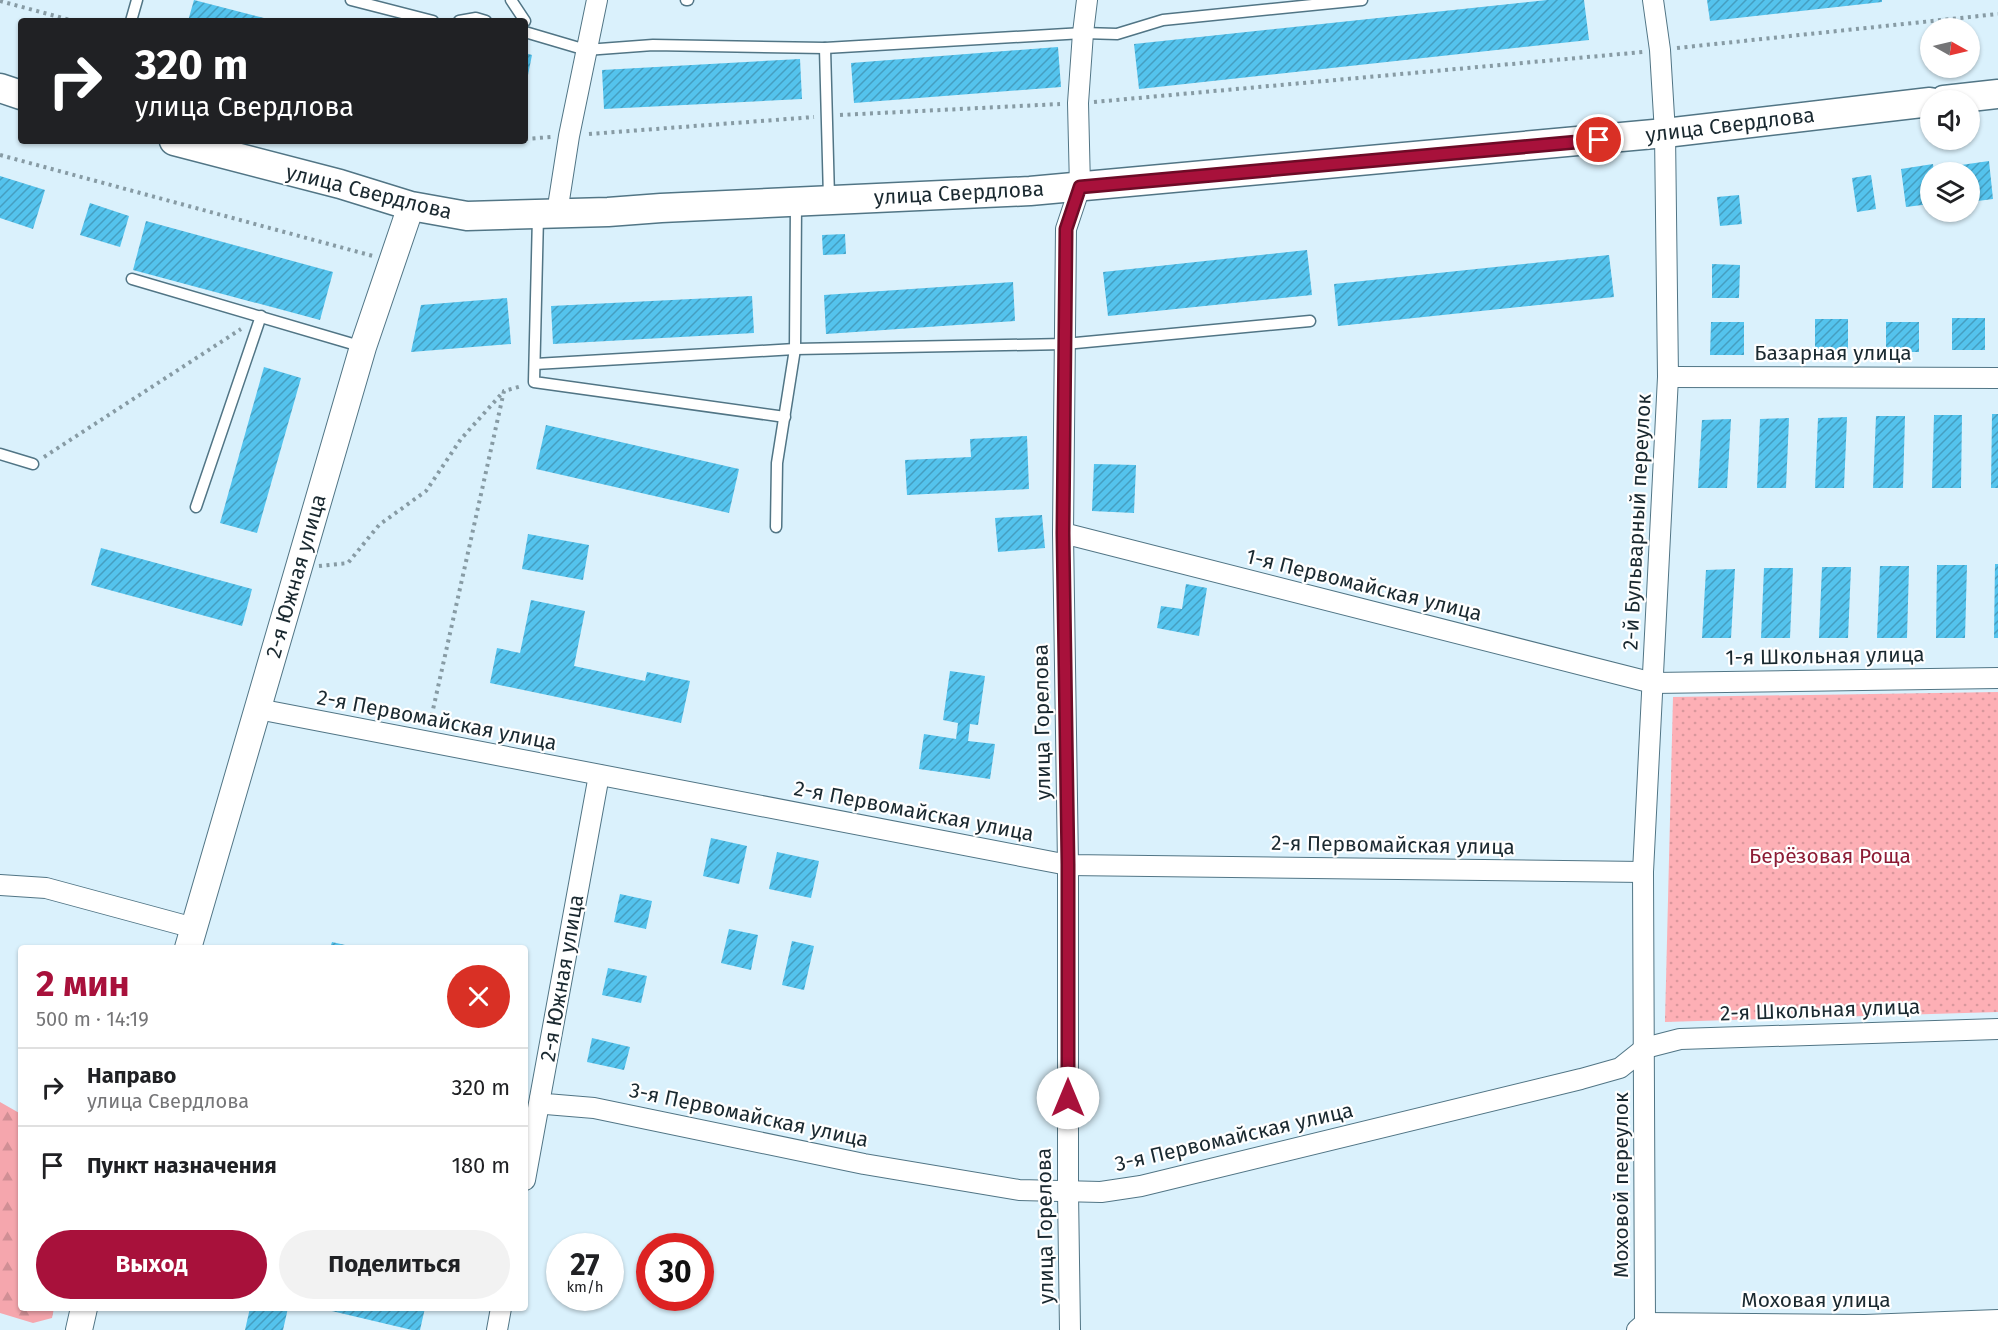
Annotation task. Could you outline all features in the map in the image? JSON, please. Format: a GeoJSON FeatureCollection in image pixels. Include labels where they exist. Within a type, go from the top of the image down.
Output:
{"type":"FeatureCollection","features":[{"type":"Feature","properties":{"kind":"main road"},"geometry":{"type":"LineString","coordinates":[[0,88],[18,94]]}},
{"type":"Feature","properties":{"kind":"main road"},"geometry":{"type":"LineString","coordinates":[[1980,96],[1998,94]]}},
{"type":"Feature","properties":{"kind":"main road","name":"улица Свердлова"},"geometry":{"type":"LineString","coordinates":[[186,144],[340,184],[411,206],[467,216],[608,212],[829,199],[1030,191],[1665,133],[1920,103]]}},
{"type":"Feature","properties":{"kind":"street"},"geometry":{"type":"LineString","coordinates":[[548,213],[569,136],[597,0]]}},
{"type":"Feature","properties":{"kind":"street","name":"улица Горелова"},"geometry":{"type":"LineString","coordinates":[[1070,1330],[1068,864],[1063,533],[1066,229],[1080,187],[1078,103],[1087,0]]}},
{"type":"Feature","properties":{"kind":"street","name":"2-й Бульварный переулок"},"geometry":{"type":"LineString","coordinates":[[1645,1048],[1643,872],[1668,377],[1665,133],[1660,50],[1653,0]]}},
{"type":"Feature","properties":{"kind":"street","name":"2-я Южная улица"},"geometry":{"type":"LineString","coordinates":[[191,938],[363,347],[411,206]]}},
{"type":"Feature","properties":{"kind":"street","name":"Базарная улица"},"geometry":{"type":"LineString","coordinates":[[1668,377],[1998,378]]}},
{"type":"Feature","properties":{"kind":"street","name":"1-я Первомайская улица"},"geometry":{"type":"LineString","coordinates":[[1063,533],[1653,683]]}},
{"type":"Feature","properties":{"kind":"street","name":"1-я Школьная улица"},"geometry":{"type":"LineString","coordinates":[[1653,683],[1998,678]]}},
{"type":"Feature","properties":{"kind":"street","name":"2-я Первомайская улица"},"geometry":{"type":"LineString","coordinates":[[258,709],[1068,864],[1643,872]]}},
{"type":"Feature","properties":{"kind":"street","name":"2-я Южная улица"},"geometry":{"type":"LineString","coordinates":[[528,1163],[598,775]]}},
{"type":"Feature","properties":{"kind":"street"},"geometry":{"type":"LineString","coordinates":[[0,885],[46,888],[191,938]]}},
{"type":"Feature","properties":{"kind":"street","name":"2-я Школьная улица"},"geometry":{"type":"LineString","coordinates":[[1645,1048],[1680,1039],[1707,1037],[1998,1029]]}},
{"type":"Feature","properties":{"kind":"street","name":"3-я Первомайская улица"},"geometry":{"type":"LineString","coordinates":[[540,1100],[546,1104],[594,1108],[626,1114],[875,1166],[1019,1190],[1101,1192],[1141,1186],[1581,1079],[1620,1068],[1645,1048]]}},
{"type":"Feature","properties":{"kind":"street","name":"Моховой переулок"},"geometry":{"type":"LineString","coordinates":[[1641,1326],[1645,1048]]}},
{"type":"Feature","properties":{"kind":"street"},"geometry":{"type":"LineString","coordinates":[[79,1330],[83,1311]]}},
{"type":"Feature","properties":{"kind":"street"},"geometry":{"type":"LineString","coordinates":[[497,1330],[500,1311]]}},
{"type":"Feature","properties":{"kind":"street","name":"Моховая улица"},"geometry":{"type":"LineString","coordinates":[[1641,1326],[1865,1328],[1998,1320]]}},
{"type":"Feature","properties":{"kind":"lane"},"geometry":{"type":"LineString","coordinates":[[132,18],[137,0]]}},
{"type":"Feature","properties":{"kind":"lane"},"geometry":{"type":"LineString","coordinates":[[351,0],[421,18]]}},
{"type":"Feature","properties":{"kind":"lane"},"geometry":{"type":"LineString","coordinates":[[511,0],[523,18]]}},
{"type":"Feature","properties":{"kind":"lane"},"geometry":{"type":"LineString","coordinates":[[530,34],[586,50],[653,45],[825,48],[1083,33],[1117,34],[1162,20],[1362,0]]}},
{"type":"Feature","properties":{"kind":"lane"},"geometry":{"type":"LineString","coordinates":[[825,48],[829,199]]}},
{"type":"Feature","properties":{"kind":"lane"},"geometry":{"type":"LineString","coordinates":[[776,527],[777,463],[795,349],[796,201]]}},
{"type":"Feature","properties":{"kind":"lane"},"geometry":{"type":"LineString","coordinates":[[548,213],[534,382],[785,417]]}},
{"type":"Feature","properties":{"kind":"lane"},"geometry":{"type":"LineString","coordinates":[[132,279],[363,347]]}},
{"type":"Feature","properties":{"kind":"lane"},"geometry":{"type":"LineString","coordinates":[[196,507],[261,316]]}},
{"type":"Feature","properties":{"kind":"lane"},"geometry":{"type":"LineString","coordinates":[[534,364],[795,349],[1065,344],[1310,321]]}},
{"type":"Feature","properties":{"kind":"lane"},"geometry":{"type":"LineString","coordinates":[[0,454],[33,464]]}},
{"type":"Feature","properties":{"kind":"path"},"geometry":{"type":"LineString","coordinates":[[0,1],[63,18]]}},
{"type":"Feature","properties":{"kind":"path"},"geometry":{"type":"LineString","coordinates":[[528,139],[828,116],[1078,103],[1660,50],[1998,14]]}},
{"type":"Feature","properties":{"kind":"path"},"geometry":{"type":"LineString","coordinates":[[0,155],[391,261]]}},
{"type":"Feature","properties":{"kind":"path"},"geometry":{"type":"LineString","coordinates":[[33,464],[261,316]]}},
{"type":"Feature","properties":{"kind":"path"},"geometry":{"type":"LineString","coordinates":[[299,568],[348,563],[379,525],[426,491],[461,439],[504,391],[534,382]]}},
{"type":"Feature","properties":{"kind":"path"},"geometry":{"type":"LineString","coordinates":[[426,742],[504,391]]}},
{"type":"Feature","properties":{"kind":"green space","name":"Берёзовая Роща"},"geometry":{"type":"Polygon","coordinates":[[[1998,692],[1998,1012],[1665,1022],[1673,697],[1998,692]]]}},
{"type":"Feature","properties":{"kind":"green space"},"geometry":{"type":"Polygon","coordinates":[[[0,1102],[18,1112],[18,1311],[53,1311],[52,1318],[33,1323],[0,1313],[0,1102]]]}},
{"type":"Feature","properties":{"kind":"building"},"geometry":{"type":"Polygon","coordinates":[[[194,0],[264,18],[189,18],[194,0]]]}},
{"type":"Feature","properties":{"kind":"building"},"geometry":{"type":"Polygon","coordinates":[[[1547,0],[1584,0],[1589,40],[1139,89],[1134,44],[1547,0]]]}},
{"type":"Feature","properties":{"kind":"building"},"geometry":{"type":"Polygon","coordinates":[[[1707,0],[1882,0],[1882,2],[1710,21],[1707,0]]]}},
{"type":"Feature","properties":{"kind":"building"},"geometry":{"type":"Polygon","coordinates":[[[1058,47],[1061,87],[854,103],[851,63],[1058,47]]]}},
{"type":"Feature","properties":{"kind":"building"},"geometry":{"type":"Polygon","coordinates":[[[528,54],[532,55],[528,75],[528,54]]]}},
{"type":"Feature","properties":{"kind":"building"},"geometry":{"type":"Polygon","coordinates":[[[800,59],[802,99],[604,109],[602,70],[800,59]]]}},
{"type":"Feature","properties":{"kind":"building"},"geometry":{"type":"Polygon","coordinates":[[[1989,161],[1993,199],[1980,201],[1980,162],[1989,161]]]}},
{"type":"Feature","properties":{"kind":"building"},"geometry":{"type":"Polygon","coordinates":[[[1920,166],[1920,205],[1906,207],[1901,169],[1920,166]]]}},
{"type":"Feature","properties":{"kind":"building"},"geometry":{"type":"Polygon","coordinates":[[[1871,175],[1876,209],[1857,212],[1852,178],[1871,175]]]}},
{"type":"Feature","properties":{"kind":"building"},"geometry":{"type":"Polygon","coordinates":[[[0,176],[45,190],[33,229],[0,218],[0,176]]]}},
{"type":"Feature","properties":{"kind":"building"},"geometry":{"type":"Polygon","coordinates":[[[1739,195],[1742,224],[1720,226],[1717,197],[1739,195]]]}},
{"type":"Feature","properties":{"kind":"building"},"geometry":{"type":"Polygon","coordinates":[[[90,203],[129,216],[120,247],[80,235],[90,203]]]}},
{"type":"Feature","properties":{"kind":"building"},"geometry":{"type":"Polygon","coordinates":[[[146,221],[333,272],[320,320],[133,270],[146,221]]]}},
{"type":"Feature","properties":{"kind":"building"},"geometry":{"type":"Polygon","coordinates":[[[845,234],[846,254],[823,255],[822,235],[845,234]]]}},
{"type":"Feature","properties":{"kind":"building"},"geometry":{"type":"Polygon","coordinates":[[[1307,250],[1312,295],[1108,316],[1103,272],[1307,250]]]}},
{"type":"Feature","properties":{"kind":"building"},"geometry":{"type":"Polygon","coordinates":[[[1609,255],[1614,297],[1338,326],[1334,284],[1609,255]]]}},
{"type":"Feature","properties":{"kind":"building"},"geometry":{"type":"Polygon","coordinates":[[[1712,264],[1740,265],[1739,298],[1712,298],[1712,264]]]}},
{"type":"Feature","properties":{"kind":"building"},"geometry":{"type":"Polygon","coordinates":[[[1013,282],[1015,321],[826,334],[824,295],[1013,282]]]}},
{"type":"Feature","properties":{"kind":"building"},"geometry":{"type":"Polygon","coordinates":[[[752,296],[754,333],[553,344],[551,306],[752,296]]]}},
{"type":"Feature","properties":{"kind":"building"},"geometry":{"type":"Polygon","coordinates":[[[507,298],[511,344],[411,352],[421,305],[507,298]]]}},
{"type":"Feature","properties":{"kind":"building"},"geometry":{"type":"Polygon","coordinates":[[[1952,318],[1985,318],[1985,350],[1952,350],[1952,318]]]}},
{"type":"Feature","properties":{"kind":"building"},"geometry":{"type":"Polygon","coordinates":[[[1815,319],[1848,319],[1848,353],[1815,353],[1815,319]]]}},
{"type":"Feature","properties":{"kind":"building"},"geometry":{"type":"Polygon","coordinates":[[[1711,322],[1744,322],[1744,355],[1710,355],[1711,322]]]}},
{"type":"Feature","properties":{"kind":"building"},"geometry":{"type":"Polygon","coordinates":[[[1886,322],[1919,322],[1919,352],[1886,352],[1886,322]]]}},
{"type":"Feature","properties":{"kind":"building"},"geometry":{"type":"Polygon","coordinates":[[[264,367],[301,378],[257,533],[220,523],[264,367]]]}},
{"type":"Feature","properties":{"kind":"building"},"geometry":{"type":"Polygon","coordinates":[[[1992,414],[1998,414],[1998,488],[1991,488],[1992,414]]]}},
{"type":"Feature","properties":{"kind":"building"},"geometry":{"type":"Polygon","coordinates":[[[1934,415],[1962,415],[1961,488],[1932,488],[1934,415]]]}},
{"type":"Feature","properties":{"kind":"building"},"geometry":{"type":"Polygon","coordinates":[[[1876,416],[1905,416],[1903,488],[1873,488],[1876,416]]]}},
{"type":"Feature","properties":{"kind":"building"},"geometry":{"type":"Polygon","coordinates":[[[1847,417],[1844,488],[1815,488],[1818,418],[1847,417]]]}},
{"type":"Feature","properties":{"kind":"building"},"geometry":{"type":"Polygon","coordinates":[[[1789,418],[1786,488],[1757,488],[1760,419],[1789,418]]]}},
{"type":"Feature","properties":{"kind":"building"},"geometry":{"type":"Polygon","coordinates":[[[1731,419],[1727,488],[1698,488],[1702,420],[1731,419]]]}},
{"type":"Feature","properties":{"kind":"building"},"geometry":{"type":"Polygon","coordinates":[[[546,425],[739,469],[729,513],[536,469],[546,425]]]}},
{"type":"Feature","properties":{"kind":"building"},"geometry":{"type":"Polygon","coordinates":[[[1027,436],[1029,489],[907,495],[905,460],[971,457],[970,439],[1027,436]]]}},
{"type":"Feature","properties":{"kind":"building"},"geometry":{"type":"Polygon","coordinates":[[[1094,464],[1136,465],[1134,513],[1092,511],[1094,464]]]}},
{"type":"Feature","properties":{"kind":"building"},"geometry":{"type":"Polygon","coordinates":[[[1042,515],[1045,548],[998,552],[995,518],[1042,515]]]}},
{"type":"Feature","properties":{"kind":"building"},"geometry":{"type":"Polygon","coordinates":[[[528,534],[589,545],[583,580],[522,569],[528,534]]]}},
{"type":"Feature","properties":{"kind":"building"},"geometry":{"type":"Polygon","coordinates":[[[101,548],[252,589],[242,626],[91,585],[101,548]]]}},
{"type":"Feature","properties":{"kind":"building"},"geometry":{"type":"Polygon","coordinates":[[[1995,564],[1998,564],[1998,638],[1994,638],[1995,564]]]}},
{"type":"Feature","properties":{"kind":"building"},"geometry":{"type":"Polygon","coordinates":[[[1937,565],[1967,565],[1965,638],[1936,638],[1937,565]]]}},
{"type":"Feature","properties":{"kind":"building"},"geometry":{"type":"Polygon","coordinates":[[[1880,566],[1909,566],[1907,638],[1877,638],[1880,566]]]}},
{"type":"Feature","properties":{"kind":"building"},"geometry":{"type":"Polygon","coordinates":[[[1822,567],[1851,567],[1848,638],[1819,638],[1822,567]]]}},
{"type":"Feature","properties":{"kind":"building"},"geometry":{"type":"Polygon","coordinates":[[[1764,568],[1793,568],[1790,638],[1761,638],[1764,568]]]}},
{"type":"Feature","properties":{"kind":"building"},"geometry":{"type":"Polygon","coordinates":[[[1735,569],[1731,638],[1702,638],[1706,570],[1735,569]]]}},
{"type":"Feature","properties":{"kind":"building"},"geometry":{"type":"Polygon","coordinates":[[[1186,584],[1207,588],[1199,636],[1157,628],[1161,606],[1182,609],[1186,584]]]}},
{"type":"Feature","properties":{"kind":"building"},"geometry":{"type":"Polygon","coordinates":[[[531,600],[585,611],[574,666],[645,681],[647,672],[690,681],[681,723],[490,683],[497,648],[520,653],[531,600]]]}},
{"type":"Feature","properties":{"kind":"building"},"geometry":{"type":"Polygon","coordinates":[[[950,671],[985,676],[978,725],[970,724],[968,741],[995,744],[990,779],[919,769],[924,734],[956,739],[958,723],[943,720],[950,671]]]}},
{"type":"Feature","properties":{"kind":"building"},"geometry":{"type":"Polygon","coordinates":[[[711,838],[747,846],[739,884],[703,876],[711,838]]]}},
{"type":"Feature","properties":{"kind":"building"},"geometry":{"type":"Polygon","coordinates":[[[777,852],[819,861],[811,898],[769,889],[777,852]]]}},
{"type":"Feature","properties":{"kind":"building"},"geometry":{"type":"Polygon","coordinates":[[[620,894],[652,901],[646,929],[614,922],[620,894]]]}},
{"type":"Feature","properties":{"kind":"building"},"geometry":{"type":"Polygon","coordinates":[[[729,929],[758,935],[751,970],[721,963],[729,929]]]}},
{"type":"Feature","properties":{"kind":"building"},"geometry":{"type":"Polygon","coordinates":[[[792,941],[814,946],[804,990],[782,985],[792,941]]]}},
{"type":"Feature","properties":{"kind":"building"},"geometry":{"type":"Polygon","coordinates":[[[608,968],[647,976],[641,1003],[602,995],[608,968]]]}},
{"type":"Feature","properties":{"kind":"building"},"geometry":{"type":"Polygon","coordinates":[[[592,1038],[630,1047],[624,1070],[587,1062],[592,1038]]]}},
{"type":"Feature","properties":{"kind":"building"},"geometry":{"type":"Polygon","coordinates":[[[249,1311],[287,1311],[283,1330],[245,1330],[249,1311]]]}},
{"type":"Feature","properties":{"kind":"building"},"geometry":{"type":"Polygon","coordinates":[[[332,1311],[424,1311],[420,1330],[332,1311]]]}},
{"type":"Feature","properties":{"kind":"route"},"geometry":{"type":"LineString","coordinates":[[1068,1098],[1068,864],[1063,533],[1066,229],[1080,187],[1599,140]]}}]}
